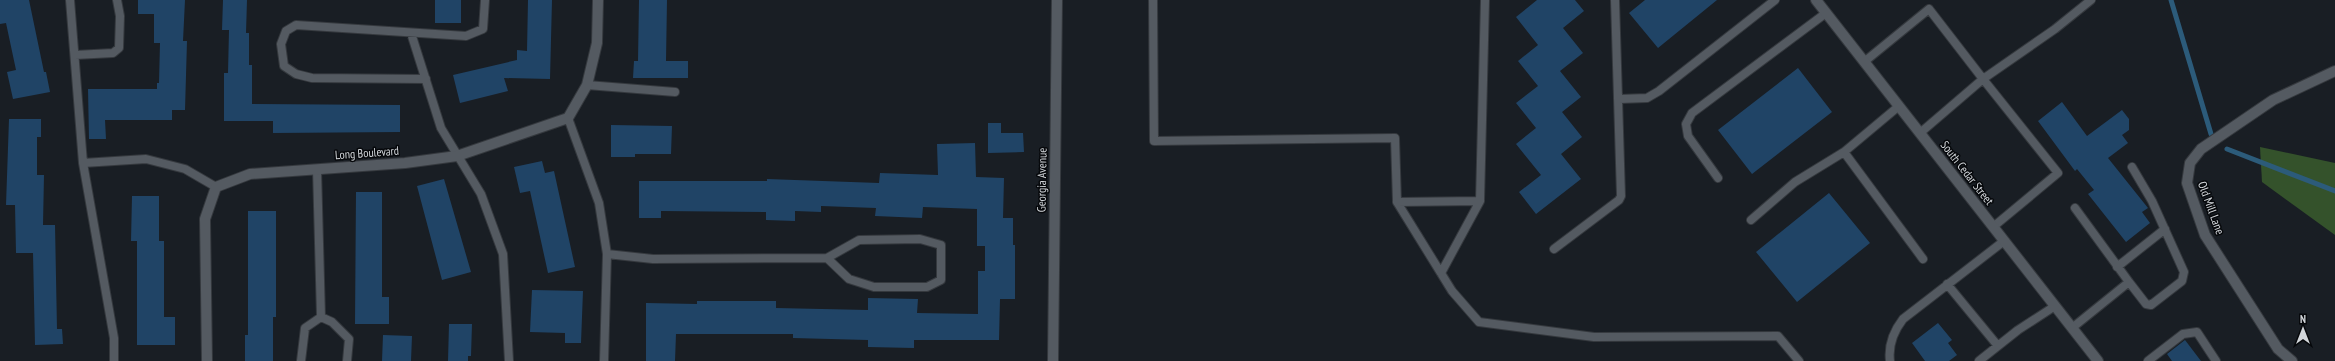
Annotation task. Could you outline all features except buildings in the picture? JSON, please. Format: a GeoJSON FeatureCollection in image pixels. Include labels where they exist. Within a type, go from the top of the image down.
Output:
{"type":"FeatureCollection","features":[{"type":"Feature","properties":{"kind":"street"},"geometry":{"type":"LineString","coordinates":[[568,118],[587,86],[598,43],[598,0]]}},
{"type":"Feature","properties":{"kind":"street","name":"Georgia Avenue"},"geometry":{"type":"LineString","coordinates":[[1053,361],[1058,0]]}},
{"type":"Feature","properties":{"kind":"street","name":"South Cedar Street"},"geometry":{"type":"LineString","coordinates":[[1816,0],[2098,361]]}},
{"type":"Feature","properties":{"kind":"street","name":"Old Mill Lane"},"geometry":{"type":"LineString","coordinates":[[2292,361],[2278,349],[2205,235],[2187,183],[2190,163],[2201,149],[2273,100],[2335,71]]}},
{"type":"Feature","properties":{"kind":"street","name":"Long Boulevard"},"geometry":{"type":"LineString","coordinates":[[216,187],[250,174],[405,163],[457,156],[568,118]]}},
{"type":"Feature","properties":{"kind":"street"},"geometry":{"type":"LineString","coordinates":[[207,361],[205,219],[216,187]]}},
{"type":"Feature","properties":{"kind":"lane"},"geometry":{"type":"LineString","coordinates":[[70,0],[83,163],[114,338],[114,361]]}},
{"type":"Feature","properties":{"kind":"lane"},"geometry":{"type":"LineString","coordinates":[[75,55],[113,53],[119,48],[120,16],[117,0]]}},
{"type":"Feature","properties":{"kind":"lane"},"geometry":{"type":"LineString","coordinates":[[426,79],[312,78],[296,74],[284,66],[281,44],[286,31],[296,25],[466,36],[483,29],[485,0]]}},
{"type":"Feature","properties":{"kind":"lane"},"geometry":{"type":"LineString","coordinates":[[1152,0],[1154,141],[1394,138],[1398,202],[1452,291],[1479,322],[1594,337],[1778,336],[1799,361]]}},
{"type":"Feature","properties":{"kind":"lane"},"geometry":{"type":"LineString","coordinates":[[1441,273],[1480,201],[1485,0]]}},
{"type":"Feature","properties":{"kind":"lane"},"geometry":{"type":"LineString","coordinates":[[1554,249],[1622,196],[1615,0]]}},
{"type":"Feature","properties":{"kind":"lane"},"geometry":{"type":"LineString","coordinates":[[1619,99],[1647,98],[1659,91],[1775,0]]}},
{"type":"Feature","properties":{"kind":"lane"},"geometry":{"type":"LineString","coordinates":[[1920,133],[1983,79],[2055,29],[2091,0]]}},
{"type":"Feature","properties":{"kind":"lane"},"geometry":{"type":"LineString","coordinates":[[1864,62],[1929,9],[2058,172],[1993,227]]}},
{"type":"Feature","properties":{"kind":"lane"},"geometry":{"type":"LineString","coordinates":[[1718,178],[1688,136],[1686,124],[1692,113],[1826,13]]}},
{"type":"Feature","properties":{"kind":"lane"},"geometry":{"type":"LineString","coordinates":[[411,33],[441,128],[481,194],[503,254],[509,361]]}},
{"type":"Feature","properties":{"kind":"lane"},"geometry":{"type":"LineString","coordinates":[[587,86],[675,92]]}},
{"type":"Feature","properties":{"kind":"lane"},"geometry":{"type":"LineString","coordinates":[[1751,220],[1795,182],[1844,152],[1899,106]]}},
{"type":"Feature","properties":{"kind":"lane"},"geometry":{"type":"LineString","coordinates":[[568,118],[599,203],[607,254],[604,361]]}},
{"type":"Feature","properties":{"kind":"lane"},"geometry":{"type":"LineString","coordinates":[[1844,152],[1923,259]]}},
{"type":"Feature","properties":{"kind":"lane"},"geometry":{"type":"LineString","coordinates":[[83,163],[146,159],[186,169],[216,187]]}},
{"type":"Feature","properties":{"kind":"lane"},"geometry":{"type":"LineString","coordinates":[[2075,208],[2117,267],[2146,304],[2151,304],[2182,281],[2184,272],[2166,229],[2132,167]]}},
{"type":"Feature","properties":{"kind":"lane"},"geometry":{"type":"LineString","coordinates":[[317,169],[320,317]]}},
{"type":"Feature","properties":{"kind":"lane"},"geometry":{"type":"LineString","coordinates":[[1398,202],[1480,201]]}},
{"type":"Feature","properties":{"kind":"lane"},"geometry":{"type":"LineString","coordinates":[[2117,267],[2166,229]]}},
{"type":"Feature","properties":{"kind":"lane"},"geometry":{"type":"LineString","coordinates":[[607,254],[653,259],[827,258],[859,240],[920,239],[941,245],[941,280],[927,287],[874,287],[849,279],[827,258]]}},
{"type":"Feature","properties":{"kind":"lane"},"geometry":{"type":"LineString","coordinates":[[1890,361],[1888,350],[1896,329],[1903,319],[2004,241]]}},
{"type":"Feature","properties":{"kind":"lane"},"geometry":{"type":"LineString","coordinates":[[2072,328],[2129,282]]}},
{"type":"Feature","properties":{"kind":"lane"},"geometry":{"type":"LineString","coordinates":[[1947,284],[1998,346]]}},
{"type":"Feature","properties":{"kind":"lane"},"geometry":{"type":"LineString","coordinates":[[1979,361],[2055,306]]}},
{"type":"Feature","properties":{"kind":"lane"},"geometry":{"type":"LineString","coordinates":[[301,361],[305,328],[320,317]]}},
{"type":"Feature","properties":{"kind":"lane"},"geometry":{"type":"LineString","coordinates":[[320,317],[332,322],[349,339],[347,361]]}},
{"type":"Feature","properties":{"kind":"lane"},"geometry":{"type":"LineString","coordinates":[[2148,361],[2183,334],[2197,332],[2216,361]]}},
{"type":"Feature","properties":{"kind":"green space"},"geometry":{"type":"Polygon","coordinates":[[[2260,147],[2335,163],[2335,235],[2262,182],[2260,147]]]}},
{"type":"Feature","properties":{"kind":"waterway"},"geometry":{"type":"LineString","coordinates":[[2171,0],[2211,134]]}},
{"type":"Feature","properties":{"kind":"waterway"},"geometry":{"type":"LineString","coordinates":[[2227,149],[2335,191]]}}]}
